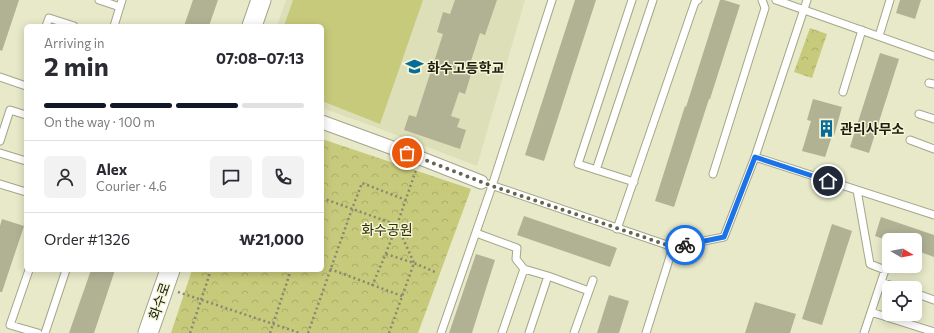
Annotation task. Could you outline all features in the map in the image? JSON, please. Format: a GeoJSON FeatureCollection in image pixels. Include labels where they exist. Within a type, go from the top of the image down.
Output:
{"type":"FeatureCollection","features":[{"type":"Feature","properties":{"kind":"street"},"geometry":{"type":"LineString","coordinates":[[253,24],[261,0]]}},
{"type":"Feature","properties":{"kind":"street"},"geometry":{"type":"LineString","coordinates":[[324,123],[486,184]]}},
{"type":"Feature","properties":{"kind":"street","name":"화수로"},"geometry":{"type":"LineString","coordinates":[[148,333],[169,272]]}},
{"type":"Feature","properties":{"kind":"lane"},"geometry":{"type":"LineString","coordinates":[[99,0],[121,3],[115,24]]}},
{"type":"Feature","properties":{"kind":"lane"},"geometry":{"type":"LineString","coordinates":[[441,333],[476,233],[486,184],[552,0]]}},
{"type":"Feature","properties":{"kind":"lane"},"geometry":{"type":"LineString","coordinates":[[632,0],[578,164],[634,182]]}},
{"type":"Feature","properties":{"kind":"lane"},"geometry":{"type":"LineString","coordinates":[[596,170],[653,0]]}},
{"type":"Feature","properties":{"kind":"lane"},"geometry":{"type":"LineString","coordinates":[[617,228],[696,1],[688,0]]}},
{"type":"Feature","properties":{"kind":"lane"},"geometry":{"type":"LineString","coordinates":[[714,174],[765,8],[762,0]]}},
{"type":"Feature","properties":{"kind":"lane"},"geometry":{"type":"LineString","coordinates":[[776,0],[934,56]]}},
{"type":"Feature","properties":{"kind":"lane"},"geometry":{"type":"LineString","coordinates":[[486,184],[673,247],[724,237],[755,157],[807,0]]}},
{"type":"Feature","properties":{"kind":"lane"},"geometry":{"type":"LineString","coordinates":[[879,36],[890,0]]}},
{"type":"Feature","properties":{"kind":"lane"},"geometry":{"type":"LineString","coordinates":[[47,24],[49,18],[68,24]]}},
{"type":"Feature","properties":{"kind":"lane"},"geometry":{"type":"LineString","coordinates":[[843,92],[862,30]]}},
{"type":"Feature","properties":{"kind":"lane"},"geometry":{"type":"LineString","coordinates":[[0,77],[24,85]]}},
{"type":"Feature","properties":{"kind":"lane"},"geometry":{"type":"LineString","coordinates":[[0,140],[10,110],[24,114]]}},
{"type":"Feature","properties":{"kind":"lane"},"geometry":{"type":"LineString","coordinates":[[919,114],[934,119]]}},
{"type":"Feature","properties":{"kind":"lane"},"geometry":{"type":"LineString","coordinates":[[910,140],[934,149]]}},
{"type":"Feature","properties":{"kind":"lane"},"geometry":{"type":"LineString","coordinates":[[0,153],[24,160]]}},
{"type":"Feature","properties":{"kind":"lane"},"geometry":{"type":"LineString","coordinates":[[755,157],[934,215]]}},
{"type":"Feature","properties":{"kind":"lane"},"geometry":{"type":"LineString","coordinates":[[0,184],[24,191]]}},
{"type":"Feature","properties":{"kind":"lane"},"geometry":{"type":"LineString","coordinates":[[858,190],[870,264],[885,270],[864,333]]}},
{"type":"Feature","properties":{"kind":"lane"},"geometry":{"type":"LineString","coordinates":[[476,233],[517,248],[516,259],[524,269],[589,291]]}},
{"type":"Feature","properties":{"kind":"lane"},"geometry":{"type":"LineString","coordinates":[[646,333],[673,247]]}},
{"type":"Feature","properties":{"kind":"lane"},"geometry":{"type":"LineString","coordinates":[[502,333],[524,269]]}},
{"type":"Feature","properties":{"kind":"lane"},"geometry":{"type":"LineString","coordinates":[[28,272],[10,325],[38,333]]}},
{"type":"Feature","properties":{"kind":"lane"},"geometry":{"type":"LineString","coordinates":[[45,333],[65,272]]}},
{"type":"Feature","properties":{"kind":"lane"},"geometry":{"type":"LineString","coordinates":[[529,333],[548,276]]}},
{"type":"Feature","properties":{"kind":"lane"},"geometry":{"type":"LineString","coordinates":[[574,333],[593,280]]}},
{"type":"Feature","properties":{"kind":"lane"},"geometry":{"type":"LineString","coordinates":[[922,296],[934,300]]}},
{"type":"Feature","properties":{"kind":"lane"},"geometry":{"type":"LineString","coordinates":[[871,312],[934,332]]}},
{"type":"Feature","properties":{"kind":"path"},"geometry":{"type":"LineString","coordinates":[[372,286],[386,254],[420,158]]}},
{"type":"Feature","properties":{"kind":"path"},"geometry":{"type":"LineString","coordinates":[[308,333],[362,183],[406,200]]}},
{"type":"Feature","properties":{"kind":"path"},"geometry":{"type":"LineString","coordinates":[[324,199],[397,224],[414,263],[389,333]]}},
{"type":"Feature","properties":{"kind":"path"},"geometry":{"type":"LineString","coordinates":[[386,254],[414,263],[435,272]]}},
{"type":"Feature","properties":{"kind":"path"},"geometry":{"type":"LineString","coordinates":[[330,269],[402,296]]}},
{"type":"Feature","properties":{"kind":"path"},"geometry":{"type":"LineString","coordinates":[[190,333],[210,272]]}},
{"type":"Feature","properties":{"kind":"path"},"geometry":{"type":"LineString","coordinates":[[270,333],[290,272]]}},
{"type":"Feature","properties":{"kind":"path"},"geometry":{"type":"LineString","coordinates":[[178,292],[300,333]]}},
{"type":"Feature","properties":{"kind":"shaded area","name":"화수고등학교"},"geometry":{"type":"Polygon","coordinates":[[[286,0],[525,0],[477,166],[324,109],[324,24],[278,24],[286,0]]]}},
{"type":"Feature","properties":{"kind":"green space"},"geometry":{"type":"Polygon","coordinates":[[[293,0],[423,0],[380,124],[324,102],[324,24],[285,24],[293,0]]]}},
{"type":"Feature","properties":{"kind":"green space"},"geometry":{"type":"Polygon","coordinates":[[[810,28],[827,34],[812,78],[794,72],[810,28]]]}},
{"type":"Feature","properties":{"kind":"green space","name":"화수공원"},"geometry":{"type":"Polygon","coordinates":[[[324,140],[471,189],[418,333],[171,333],[191,272],[324,272],[324,140]]]}},
{"type":"Feature","properties":{"kind":"building"},"geometry":{"type":"Polygon","coordinates":[[[0,0],[19,0],[2,51],[0,50],[0,0]]]}},
{"type":"Feature","properties":{"kind":"building"},"geometry":{"type":"Polygon","coordinates":[[[193,0],[218,0],[210,24],[185,24],[193,0]]]}},
{"type":"Feature","properties":{"kind":"building"},"geometry":{"type":"Polygon","coordinates":[[[455,0],[497,0],[485,35],[480,33],[469,67],[473,68],[465,94],[459,92],[451,116],[460,119],[457,127],[466,130],[460,149],[404,130],[409,115],[416,117],[443,34],[437,32],[443,12],[450,14],[455,0]]]}},
{"type":"Feature","properties":{"kind":"building"},"geometry":{"type":"Polygon","coordinates":[[[575,0],[596,0],[544,161],[525,155],[575,0]]]}},
{"type":"Feature","properties":{"kind":"building"},"geometry":{"type":"Polygon","coordinates":[[[720,0],[740,5],[674,207],[655,201],[720,0]]]}},
{"type":"Feature","properties":{"kind":"building"},"geometry":{"type":"Polygon","coordinates":[[[900,0],[921,0],[915,19],[896,13],[900,0]]]}},
{"type":"Feature","properties":{"kind":"building"},"geometry":{"type":"Polygon","coordinates":[[[880,53],[899,59],[869,153],[850,147],[880,53]]]}},
{"type":"Feature","properties":{"kind":"building","name":"관리사무소"},"geometry":{"type":"Polygon","coordinates":[[[813,99],[842,107],[834,136],[832,136],[825,157],[802,151],[811,121],[807,120],[813,99]]]}},
{"type":"Feature","properties":{"kind":"building"},"geometry":{"type":"Polygon","coordinates":[[[524,216],[617,248],[610,267],[517,235],[524,216]]]}},
{"type":"Feature","properties":{"kind":"building"},"geometry":{"type":"Polygon","coordinates":[[[881,217],[934,235],[934,257],[922,253],[922,233],[882,233],[882,239],[875,236],[881,217]]]}},
{"type":"Feature","properties":{"kind":"building"},"geometry":{"type":"Polygon","coordinates":[[[2,219],[24,226],[2,292],[0,292],[0,226],[2,219]]]}},
{"type":"Feature","properties":{"kind":"building"},"geometry":{"type":"Polygon","coordinates":[[[832,224],[852,231],[822,325],[802,319],[832,224]]]}},
{"type":"Feature","properties":{"kind":"building"},"geometry":{"type":"Polygon","coordinates":[[[476,254],[495,260],[472,333],[449,333],[476,254]]]}},
{"type":"Feature","properties":{"kind":"building"},"geometry":{"type":"Polygon","coordinates":[[[90,272],[114,272],[94,333],[69,333],[90,272]]]}},
{"type":"Feature","properties":{"kind":"building"},"geometry":{"type":"Polygon","coordinates":[[[609,295],[629,301],[619,333],[597,333],[609,295]]]}},
{"type":"Feature","properties":{"kind":"building"},"geometry":{"type":"Polygon","coordinates":[[[755,302],[796,314],[790,333],[745,333],[755,302]]]}},
{"type":"Feature","properties":{"kind":"way so far"},"geometry":{"type":"LineString","coordinates":[[407,153],[492,186],[673,247],[685,245]]}},
{"type":"Feature","properties":{"kind":"place","name":"화수고등학교"},"geometry":{"type":"Point","coordinates":[414,67]}},
{"type":"Feature","properties":{"kind":"place","name":"관리사무소"},"geometry":{"type":"Point","coordinates":[827,128]}},
{"type":"Feature","properties":{"kind":"route"},"geometry":{"type":"LineString","coordinates":[[685,245],[724,237],[755,157],[828,181]]}}]}
